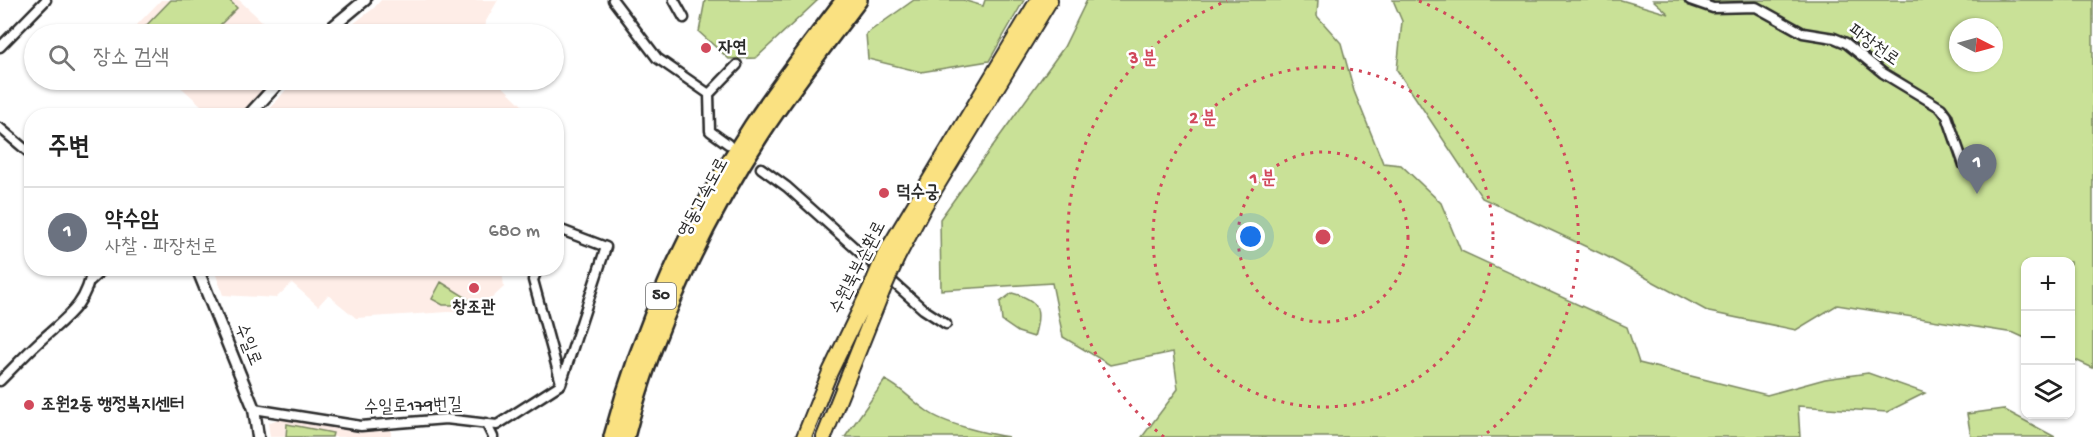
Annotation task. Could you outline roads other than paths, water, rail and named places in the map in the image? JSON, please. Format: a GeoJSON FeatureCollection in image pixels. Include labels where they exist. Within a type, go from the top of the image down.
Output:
{"type":"FeatureCollection","features":[{"type":"Feature","properties":{"kind":"highway","name":"영동고속도로"},"geometry":{"type":"LineString","coordinates":[[612,437],[622,399],[664,288],[705,205],[752,126],[844,0]]}},
{"type":"Feature","properties":{"kind":"highway","name":"영동고속도로"},"geometry":{"type":"LineString","coordinates":[[626,437],[636,400],[675,297],[719,207],[762,133],[859,0]]}},
{"type":"Feature","properties":{"kind":"highway","name":"수원북부순환로"},"geometry":{"type":"LineString","coordinates":[[824,437],[891,256],[1038,0]]}},
{"type":"Feature","properties":{"kind":"highway","name":"수원북부순환로"},"geometry":{"type":"LineString","coordinates":[[891,256],[925,206],[1050,0]]}},
{"type":"Feature","properties":{"kind":"highway","name":"수원북부순환로"},"geometry":{"type":"LineString","coordinates":[[804,437],[830,372],[877,289]]}},
{"type":"Feature","properties":{"kind":"street"},"geometry":{"type":"LineString","coordinates":[[0,47],[46,0]]}},
{"type":"Feature","properties":{"kind":"street"},"geometry":{"type":"LineString","coordinates":[[336,24],[364,0]]}},
{"type":"Feature","properties":{"kind":"street"},"geometry":{"type":"LineString","coordinates":[[613,0],[657,58],[709,94]]}},
{"type":"Feature","properties":{"kind":"street"},"geometry":{"type":"LineString","coordinates":[[674,0],[684,18]]}},
{"type":"Feature","properties":{"kind":"street","name":"파장천로"},"geometry":{"type":"LineString","coordinates":[[1690,0],[1713,8],[1756,7],[1803,33],[1834,38],[1846,43],[1883,74],[1941,108],[1947,116],[1964,165]]}},
{"type":"Feature","properties":{"kind":"street"},"geometry":{"type":"LineString","coordinates":[[728,144],[710,131],[709,94],[736,65]]}},
{"type":"Feature","properties":{"kind":"street"},"geometry":{"type":"LineString","coordinates":[[255,108],[272,90]]}},
{"type":"Feature","properties":{"kind":"street"},"geometry":{"type":"LineString","coordinates":[[0,128],[24,148]]}},
{"type":"Feature","properties":{"kind":"street"},"geometry":{"type":"LineString","coordinates":[[761,168],[787,188],[923,309],[946,324]]}},
{"type":"Feature","properties":{"kind":"street"},"geometry":{"type":"LineString","coordinates":[[561,384],[606,247],[564,231]]}},
{"type":"Feature","properties":{"kind":"street"},"geometry":{"type":"LineString","coordinates":[[0,381],[46,335],[66,321],[82,300],[91,276]]}},
{"type":"Feature","properties":{"kind":"street"},"geometry":{"type":"LineString","coordinates":[[90,281],[95,276]]}},
{"type":"Feature","properties":{"kind":"street","name":"수일로"},"geometry":{"type":"LineString","coordinates":[[200,276],[254,409],[258,437]]}},
{"type":"Feature","properties":{"kind":"street"},"geometry":{"type":"LineString","coordinates":[[535,276],[533,280],[561,384]]}},
{"type":"Feature","properties":{"kind":"street","name":"수일로179번길"},"geometry":{"type":"LineString","coordinates":[[254,409],[361,426],[446,419],[496,425],[561,384]]}},
{"type":"Feature","properties":{"kind":"street"},"geometry":{"type":"LineString","coordinates":[[486,423],[493,437]]}},
{"type":"Feature","properties":{"kind":"place","name":"자연"},"geometry":{"type":"Point","coordinates":[706,48]}},
{"type":"Feature","properties":{"kind":"place","name":"덕수궁"},"geometry":{"type":"Point","coordinates":[884,193]}},
{"type":"Feature","properties":{"kind":"place","name":"약수암"},"geometry":{"type":"Point","coordinates":[1977,194]}},
{"type":"Feature","properties":{"kind":"place","name":"창조관"},"geometry":{"type":"Point","coordinates":[474,288]}},
{"type":"Feature","properties":{"kind":"place","name":"조원2동 행정복지센터"},"geometry":{"type":"Point","coordinates":[29,405]}}]}
